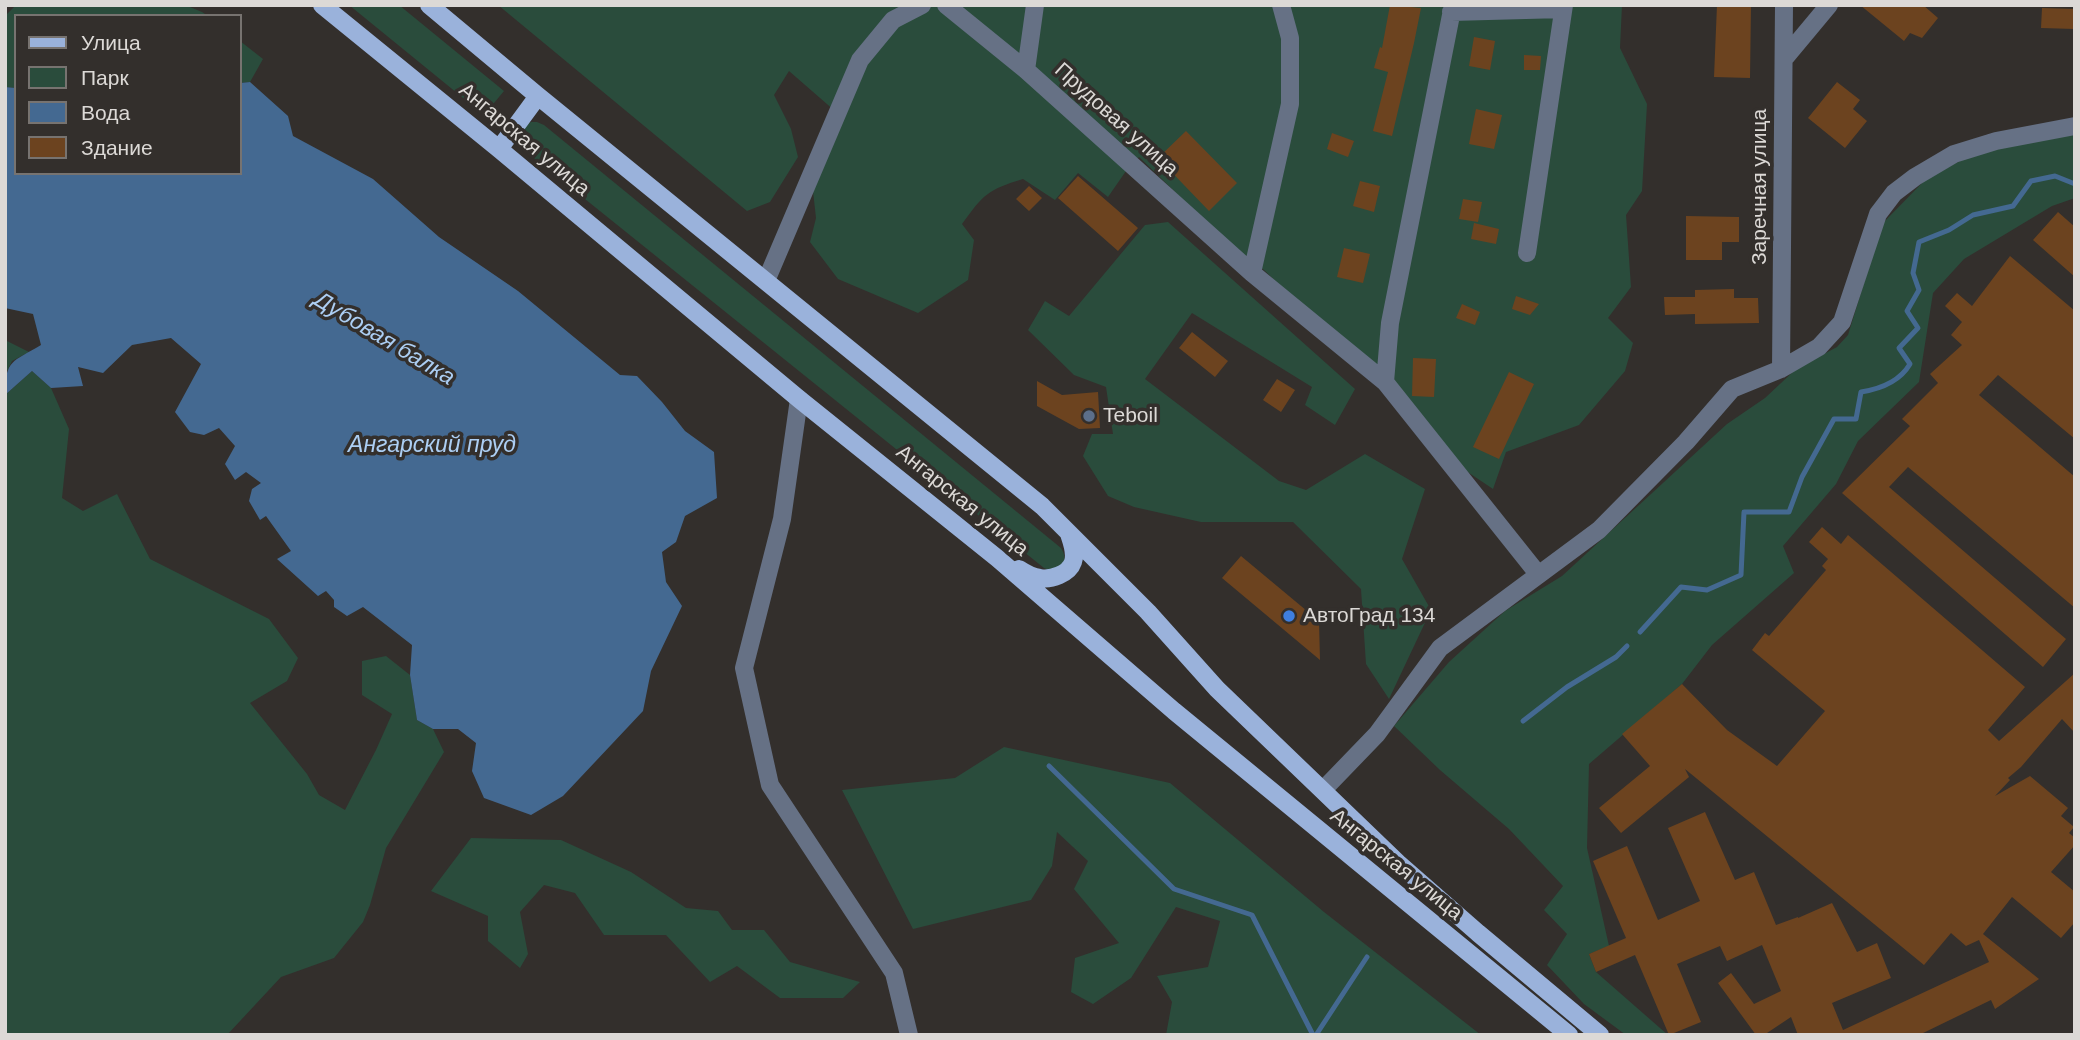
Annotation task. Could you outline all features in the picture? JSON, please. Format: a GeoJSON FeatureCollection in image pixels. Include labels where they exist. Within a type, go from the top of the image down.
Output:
{"type":"FeatureCollection","features":[{"type":"Feature","properties":{"kind":"main road","name":"Ангарская улица"},"geometry":{"type":"LineString","coordinates":[[322,5],[799,399],[997,558],[1174,711],[1569,1035]]}},
{"type":"Feature","properties":{"kind":"main road","name":"Ангарская улица"},"geometry":{"type":"LineString","coordinates":[[429,5],[1013,481],[1068,530],[1148,612],[1217,689],[1398,863],[1600,1035]]}},
{"type":"Feature","properties":{"kind":"main road"},"geometry":{"type":"LineString","coordinates":[[499,149],[538,96]]}},
{"type":"Feature","properties":{"kind":"main road"},"geometry":{"type":"LineString","coordinates":[[997,558],[1036,578],[1046,579],[1061,574],[1069,569],[1073,562],[1074,550],[1068,530]]}},
{"type":"Feature","properties":{"kind":"street"},"geometry":{"type":"LineString","coordinates":[[766,281],[860,60],[893,20],[922,5]]}},
{"type":"Feature","properties":{"kind":"street","name":"Прудовая улица"},"geometry":{"type":"LineString","coordinates":[[946,5],[1027,70],[1252,273],[1385,382],[1538,573]]}},
{"type":"Feature","properties":{"kind":"street"},"geometry":{"type":"LineString","coordinates":[[1027,70],[1035,5]]}},
{"type":"Feature","properties":{"kind":"street"},"geometry":{"type":"LineString","coordinates":[[1252,273],[1290,104],[1290,38],[1281,5]]}},
{"type":"Feature","properties":{"kind":"street","name":"Заречная улица"},"geometry":{"type":"LineString","coordinates":[[1781,369],[1784,5]]}},
{"type":"Feature","properties":{"kind":"street"},"geometry":{"type":"LineString","coordinates":[[1784,59],[1829,5]]}},
{"type":"Feature","properties":{"kind":"street"},"geometry":{"type":"LineString","coordinates":[[1385,382],[1390,323],[1452,9],[1564,7],[1527,253]]}},
{"type":"Feature","properties":{"kind":"street"},"geometry":{"type":"LineString","coordinates":[[1322,790],[1377,734],[1440,649],[1538,573],[1599,530],[1686,442],[1732,389],[1781,369],[1819,347],[1842,321],[1878,214],[1894,193],[1954,154],[1996,141],[2075,126]]}},
{"type":"Feature","properties":{"kind":"street"},"geometry":{"type":"LineString","coordinates":[[799,399],[782,519],[744,667],[770,785],[894,973],[909,1035]]}},
{"type":"Feature","properties":{"kind":"green space"},"geometry":{"type":"Polygon","coordinates":[[[16,5],[185,5],[205,14],[14,14],[14,88],[5,87],[5,16],[16,5]]]}},
{"type":"Feature","properties":{"kind":"green space"},"geometry":{"type":"Polygon","coordinates":[[[349,5],[399,5],[504,91],[484,115],[349,5]]]}},
{"type":"Feature","properties":{"kind":"green space"},"geometry":{"type":"Polygon","coordinates":[[[498,5],[1622,5],[1620,48],[1647,104],[1642,191],[1626,215],[1631,287],[1608,318],[1633,343],[1625,371],[1579,425],[1506,452],[1493,489],[1420,440],[1351,354],[1264,270],[1232,247],[1139,157],[1108,197],[1078,173],[1055,200],[1023,179],[987,194],[962,224],[974,240],[968,280],[918,313],[838,279],[810,242],[816,218],[813,191],[843,118],[789,71],[774,95],[791,129],[798,157],[770,202],[747,211],[498,5]]]}},
{"type":"Feature","properties":{"kind":"green space"},"geometry":{"type":"Polygon","coordinates":[[[242,43],[263,59],[250,82],[242,83],[242,43]]]}},
{"type":"Feature","properties":{"kind":"green space"},"geometry":{"type":"Polygon","coordinates":[[[531,122],[544,125],[1061,548],[1064,557],[1062,566],[1049,570],[1044,568],[524,150],[520,134],[531,122]]]}},
{"type":"Feature","properties":{"kind":"green space"},"geometry":{"type":"Polygon","coordinates":[[[2075,132],[2075,198],[2052,206],[1964,259],[1933,293],[1919,382],[1858,441],[1836,484],[1783,546],[1794,573],[1712,645],[1682,684],[1589,764],[1587,848],[1609,946],[1589,954],[1596,972],[1668,1035],[1626,1035],[1584,1004],[1547,965],[1567,934],[1544,910],[1563,886],[1509,829],[1394,726],[1449,662],[1505,611],[1562,576],[1727,424],[1765,398],[1796,369],[1837,347],[1848,335],[1882,224],[1924,181],[1980,152],[2075,132]]]}},
{"type":"Feature","properties":{"kind":"green space"},"geometry":{"type":"Polygon","coordinates":[[[1168,222],[1355,389],[1335,425],[1305,405],[1312,387],[1192,313],[1145,379],[1279,481],[1306,490],[1365,454],[1425,489],[1402,559],[1431,610],[1389,699],[1366,664],[1361,589],[1293,522],[1201,522],[1134,507],[1108,496],[1083,456],[1092,434],[1113,434],[1106,387],[1074,375],[1028,330],[1045,301],[1069,316],[1145,225],[1168,222]]]}},
{"type":"Feature","properties":{"kind":"green space"},"geometry":{"type":"Polygon","coordinates":[[[5,340],[29,352],[12,361],[5,375],[5,340]]]}},
{"type":"Feature","properties":{"kind":"green space"},"geometry":{"type":"Polygon","coordinates":[[[32,371],[51,388],[69,429],[62,498],[83,511],[117,494],[150,559],[269,619],[298,658],[287,681],[250,703],[307,774],[319,795],[345,810],[392,714],[362,695],[362,661],[386,656],[410,675],[417,720],[433,729],[444,752],[386,848],[363,922],[334,958],[281,977],[227,1035],[5,1035],[5,395],[32,371]]]}},
{"type":"Feature","properties":{"kind":"green space"},"geometry":{"type":"Polygon","coordinates":[[[1004,747],[1170,783],[1324,912],[1481,1035],[1166,1035],[1172,1002],[1157,976],[1208,967],[1220,921],[1176,907],[1131,978],[1093,1004],[1071,992],[1075,958],[1119,943],[1074,889],[1088,861],[1057,832],[1052,866],[1031,900],[913,929],[842,790],[955,778],[1004,747]]]}},
{"type":"Feature","properties":{"kind":"green space"},"geometry":{"type":"Polygon","coordinates":[[[471,838],[561,840],[631,872],[686,908],[718,911],[732,930],[764,930],[790,962],[860,982],[843,998],[780,998],[737,966],[710,982],[666,935],[604,935],[575,893],[544,885],[520,912],[528,954],[520,968],[488,941],[488,916],[431,891],[471,838]]]}},
{"type":"Feature","properties":{"kind":"water","name":"Ангарский пруд"},"geometry":{"type":"Polygon","coordinates":[[[250,82],[288,116],[293,136],[373,179],[439,237],[518,291],[620,375],[637,376],[685,431],[714,452],[717,498],[685,516],[676,542],[662,552],[666,582],[682,606],[651,671],[643,711],[563,796],[531,815],[484,798],[472,771],[476,743],[458,729],[433,729],[417,720],[410,675],[412,645],[363,607],[347,616],[334,607],[334,600],[326,591],[318,596],[277,559],[291,551],[266,516],[260,520],[249,501],[252,489],[261,483],[246,472],[235,480],[225,464],[235,446],[219,428],[204,435],[190,432],[175,412],[201,364],[171,338],[132,345],[103,373],[78,367],[83,386],[51,388],[32,371],[5,395],[5,383],[12,363],[41,345],[33,314],[5,308],[5,87],[14,88],[14,175],[242,175],[242,83],[250,82]]]}},
{"type":"Feature","properties":{"kind":"building"},"geometry":{"type":"Polygon","coordinates":[[[1390,5],[1421,8],[1392,136],[1373,131],[1388,72],[1374,68],[1380,47],[1382,48],[1390,5]]]}},
{"type":"Feature","properties":{"kind":"building"},"geometry":{"type":"Polygon","coordinates":[[[1717,5],[1751,5],[1750,78],[1714,77],[1717,5]]]}},
{"type":"Feature","properties":{"kind":"building"},"geometry":{"type":"Polygon","coordinates":[[[1860,5],[1923,5],[1938,18],[1922,38],[1910,33],[1904,41],[1860,5]]]}},
{"type":"Feature","properties":{"kind":"building"},"geometry":{"type":"Polygon","coordinates":[[[2042,8],[2075,9],[2075,29],[2041,28],[2042,8]]]}},
{"type":"Feature","properties":{"kind":"building"},"geometry":{"type":"Polygon","coordinates":[[[1474,37],[1495,41],[1490,70],[1469,66],[1474,37]]]}},
{"type":"Feature","properties":{"kind":"building"},"geometry":{"type":"Polygon","coordinates":[[[1524,55],[1541,56],[1540,70],[1524,70],[1524,55]]]}},
{"type":"Feature","properties":{"kind":"building"},"geometry":{"type":"Polygon","coordinates":[[[1837,82],[1860,100],[1853,109],[1867,121],[1845,148],[1808,118],[1837,82]]]}},
{"type":"Feature","properties":{"kind":"building"},"geometry":{"type":"Polygon","coordinates":[[[1476,109],[1502,115],[1494,149],[1469,144],[1476,109]]]}},
{"type":"Feature","properties":{"kind":"building"},"geometry":{"type":"Polygon","coordinates":[[[1186,131],[1237,183],[1209,211],[1158,158],[1186,131]]]}},
{"type":"Feature","properties":{"kind":"building"},"geometry":{"type":"Polygon","coordinates":[[[1332,133],[1354,141],[1348,157],[1327,149],[1332,133]]]}},
{"type":"Feature","properties":{"kind":"building"},"geometry":{"type":"Polygon","coordinates":[[[1078,176],[1138,228],[1118,251],[1058,198],[1078,176]]]}},
{"type":"Feature","properties":{"kind":"building"},"geometry":{"type":"Polygon","coordinates":[[[1360,181],[1380,186],[1374,212],[1353,206],[1360,181]]]}},
{"type":"Feature","properties":{"kind":"building"},"geometry":{"type":"Polygon","coordinates":[[[1029,186],[1042,198],[1029,211],[1016,199],[1029,186]]]}},
{"type":"Feature","properties":{"kind":"building"},"geometry":{"type":"Polygon","coordinates":[[[1463,199],[1482,202],[1478,222],[1459,219],[1463,199]]]}},
{"type":"Feature","properties":{"kind":"building"},"geometry":{"type":"Polygon","coordinates":[[[2058,212],[2075,227],[2075,277],[2033,240],[2058,212]]]}},
{"type":"Feature","properties":{"kind":"building"},"geometry":{"type":"Polygon","coordinates":[[[1686,216],[1739,217],[1739,242],[1722,242],[1722,260],[1686,260],[1686,216]]]}},
{"type":"Feature","properties":{"kind":"building"},"geometry":{"type":"Polygon","coordinates":[[[1474,223],[1499,229],[1496,244],[1471,239],[1474,223]]]}},
{"type":"Feature","properties":{"kind":"building"},"geometry":{"type":"Polygon","coordinates":[[[1344,248],[1370,254],[1363,283],[1337,277],[1344,248]]]}},
{"type":"Feature","properties":{"kind":"building"},"geometry":{"type":"Polygon","coordinates":[[[2010,256],[2075,311],[2075,439],[1998,375],[1979,395],[2075,477],[2075,608],[1908,467],[1889,487],[2066,639],[2043,667],[1842,493],[1910,426],[1902,419],[1938,383],[1930,374],[1962,345],[1951,335],[1962,322],[1945,306],[1957,293],[1972,306],[2010,256]]]}},
{"type":"Feature","properties":{"kind":"building"},"geometry":{"type":"Polygon","coordinates":[[[1734,289],[1734,298],[1758,298],[1759,323],[1695,324],[1695,314],[1665,315],[1664,297],[1695,297],[1695,290],[1734,289]]]}},
{"type":"Feature","properties":{"kind":"building"},"geometry":{"type":"Polygon","coordinates":[[[1516,296],[1539,304],[1530,315],[1512,309],[1516,296]]]}},
{"type":"Feature","properties":{"kind":"building"},"geometry":{"type":"Polygon","coordinates":[[[1462,304],[1480,312],[1475,325],[1456,318],[1462,304]]]}},
{"type":"Feature","properties":{"kind":"building"},"geometry":{"type":"Polygon","coordinates":[[[1192,332],[1228,361],[1215,377],[1179,348],[1192,332]]]}},
{"type":"Feature","properties":{"kind":"building"},"geometry":{"type":"Polygon","coordinates":[[[1413,358],[1436,359],[1434,397],[1412,396],[1413,358]]]}},
{"type":"Feature","properties":{"kind":"building"},"geometry":{"type":"Polygon","coordinates":[[[1509,372],[1534,384],[1499,459],[1473,447],[1509,372]]]}},
{"type":"Feature","properties":{"kind":"building"},"geometry":{"type":"Polygon","coordinates":[[[1277,379],[1295,390],[1281,412],[1263,400],[1277,379]]]}},
{"type":"Feature","properties":{"kind":"building"},"geometry":{"type":"Polygon","coordinates":[[[1037,381],[1062,395],[1098,392],[1100,428],[1079,429],[1037,406],[1037,381]]]}},
{"type":"Feature","properties":{"kind":"building"},"geometry":{"type":"Polygon","coordinates":[[[1822,527],[1841,544],[1848,535],[2025,687],[1988,730],[1999,741],[2075,673],[2075,733],[2062,719],[1995,796],[2030,776],[2068,808],[2061,816],[2074,827],[2069,833],[2075,838],[2075,845],[2051,872],[2075,892],[2075,922],[2061,938],[2012,897],[1983,934],[2039,979],[1995,1009],[1991,1000],[1919,1035],[1798,1035],[1791,1017],[1764,1035],[1756,1035],[1718,983],[1731,973],[1754,1004],[1781,991],[1762,945],[1727,961],[1720,946],[1677,964],[1701,1022],[1669,1035],[1635,955],[1596,972],[1589,954],[1626,938],[1593,861],[1627,846],[1658,920],[1700,901],[1668,828],[1705,812],[1735,880],[1754,872],[1776,925],[1832,903],[1857,952],[1877,943],[1891,978],[1832,1003],[1843,1030],[1989,962],[1979,940],[1966,946],[1951,933],[1924,965],[1685,769],[1689,777],[1621,833],[1599,808],[1650,766],[1622,734],[1682,684],[1727,730],[1777,766],[1825,711],[1752,650],[1765,633],[1769,636],[1826,570],[1822,566],[1828,559],[1809,542],[1822,527]]]}},
{"type":"Feature","properties":{"kind":"building"},"geometry":{"type":"Polygon","coordinates":[[[1241,556],[1319,621],[1320,660],[1222,578],[1241,556]]]}},
{"type":"Feature","properties":{"kind":"waterway"},"geometry":{"type":"LineString","coordinates":[[1640,632],[1681,587],[1707,590],[1741,575],[1744,512],[1789,512],[1802,477],[1834,419],[1856,419],[1861,392],[1889,383],[1906,370],[1910,364],[1899,348],[1918,328],[1907,311],[1919,290],[1913,273],[1919,242],[1949,230],[1973,215],[2013,206],[2031,181],[2055,176],[2075,184]]}},
{"type":"Feature","properties":{"kind":"waterway"},"geometry":{"type":"LineString","coordinates":[[1523,721],[1567,687],[1616,657],[1627,646]]}},
{"type":"Feature","properties":{"kind":"waterway","name":"Дубовая балка"},"geometry":{"type":"LineString","coordinates":[[1049,766],[1174,889],[1252,915],[1313,1035]]}},
{"type":"Feature","properties":{"kind":"waterway"},"geometry":{"type":"LineString","coordinates":[[1316,1035],[1367,957]]}},
{"type":"Feature","properties":{"kind":"place","name":"Teboil"},"geometry":{"type":"Point","coordinates":[1089,416]}},
{"type":"Feature","properties":{"kind":"place","name":"АвтоГрад 134"},"geometry":{"type":"Point","coordinates":[1289,616]}}]}
